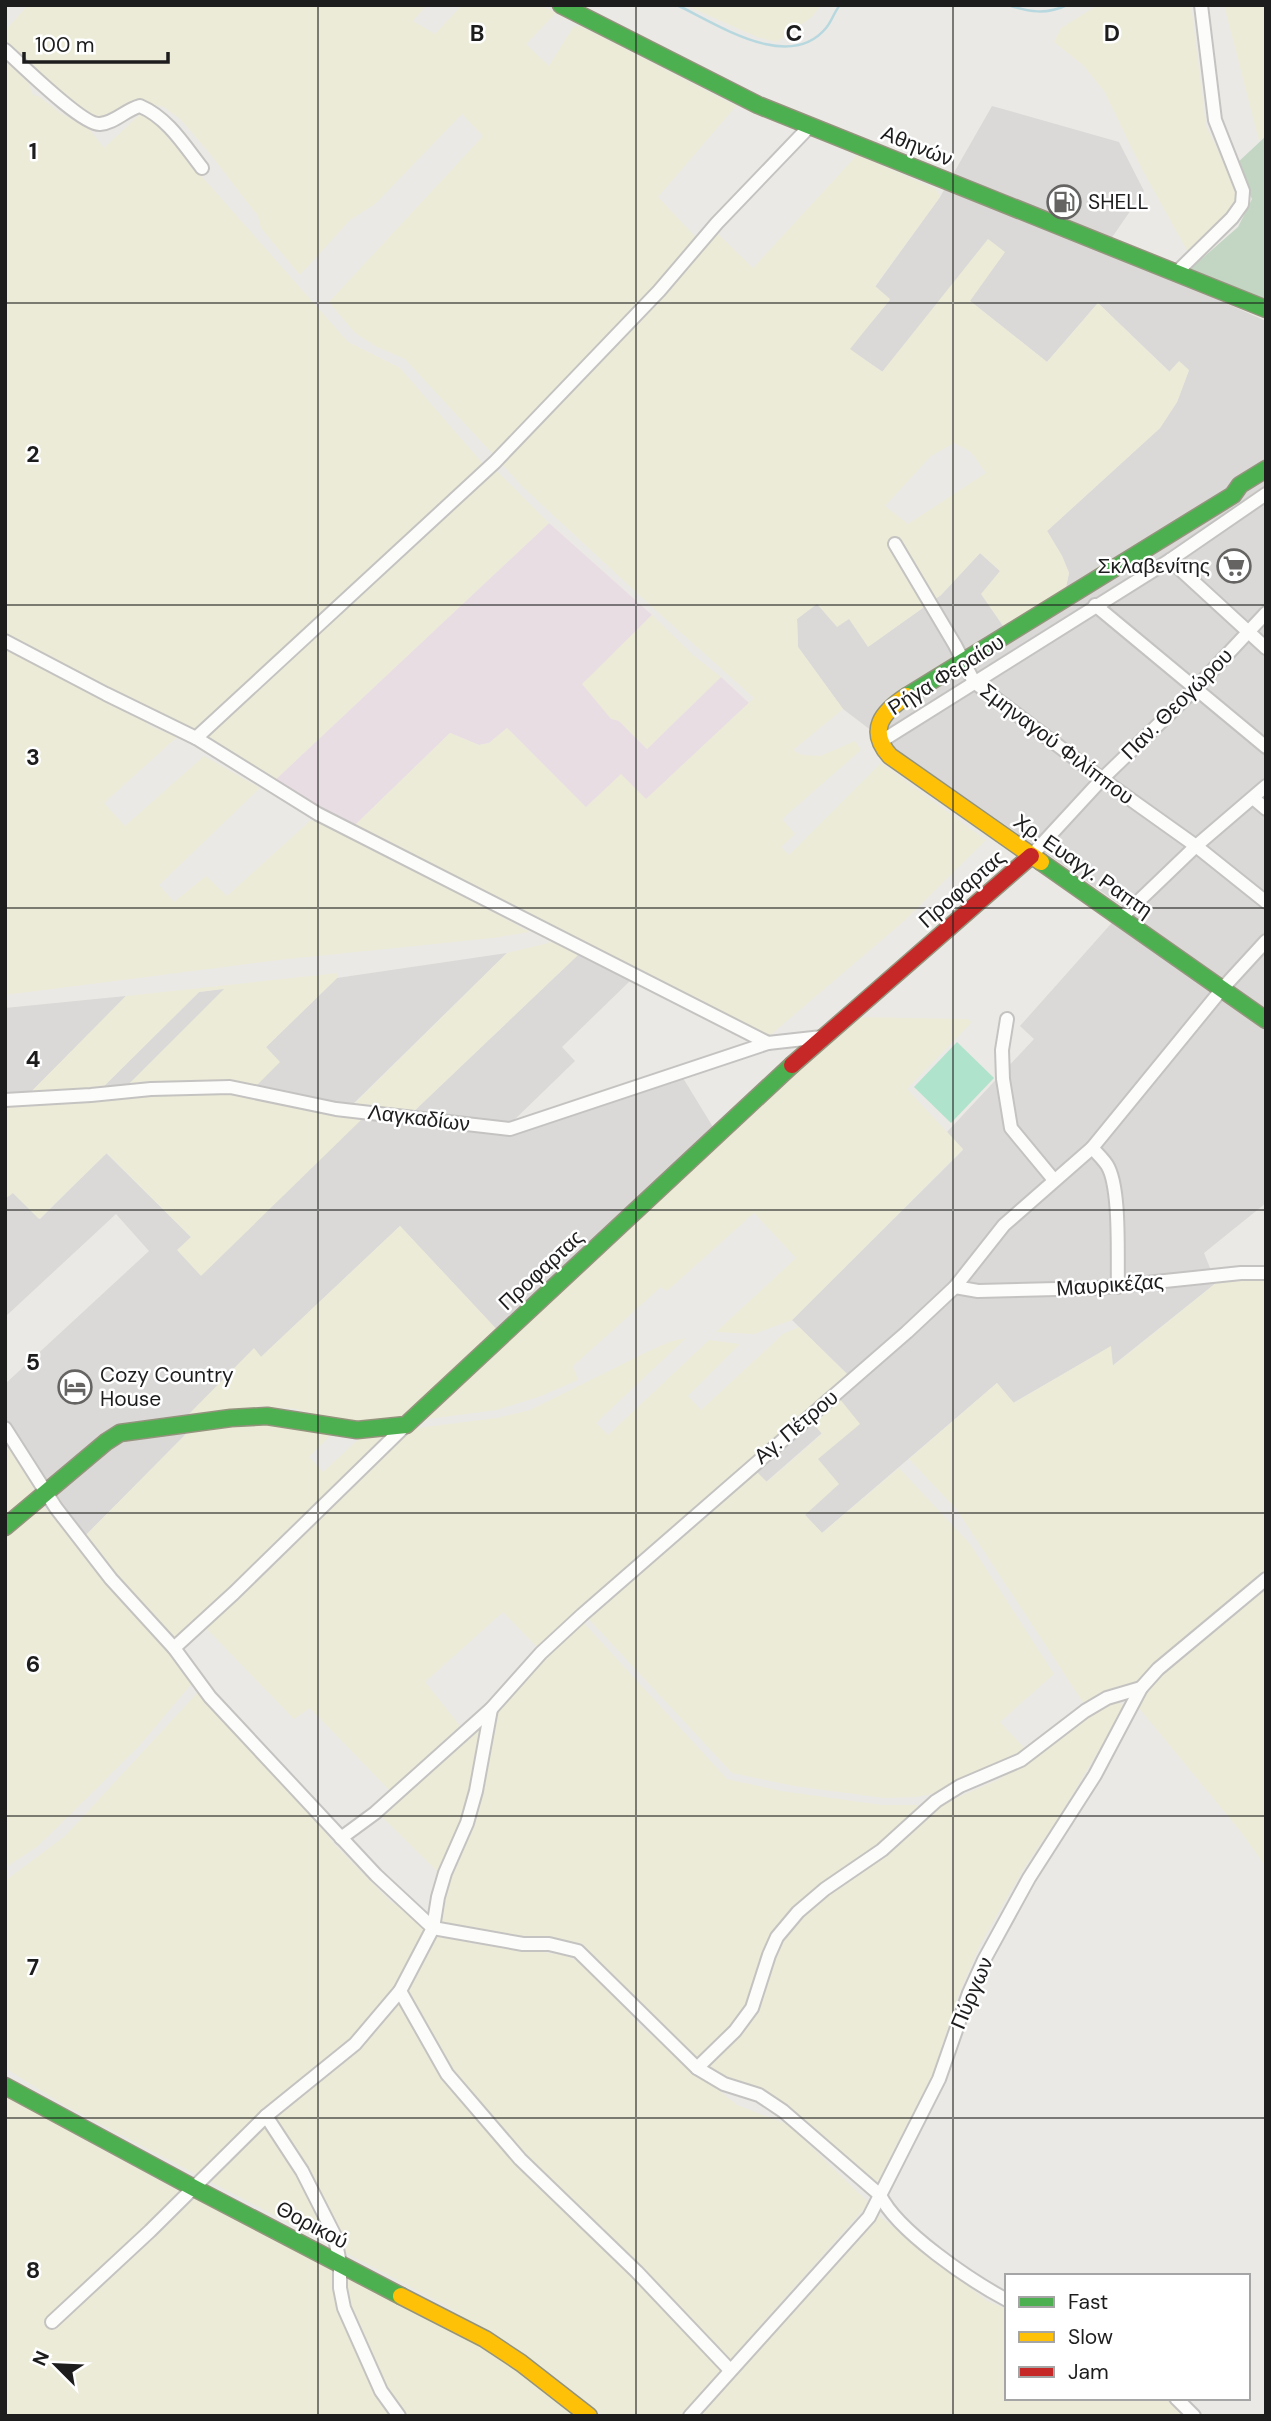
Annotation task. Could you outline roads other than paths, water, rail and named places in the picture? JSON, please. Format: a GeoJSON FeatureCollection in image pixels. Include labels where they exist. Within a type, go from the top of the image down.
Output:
{"type":"FeatureCollection","features":[{"type":"Feature","properties":{"kind":"street","name":"Αθηνών"},"geometry":{"type":"LineString","coordinates":[[561,5],[758,105],[1266,309]]}},
{"type":"Feature","properties":{"kind":"street"},"geometry":{"type":"LineString","coordinates":[[1177,272],[1232,218],[1242,204],[1243,191],[1215,120],[1201,5]]}},
{"type":"Feature","properties":{"kind":"street"},"geometry":{"type":"LineString","coordinates":[[5,50],[89,122],[99,124],[113,120],[127,109],[139,106],[151,111],[168,124],[202,168]]}},
{"type":"Feature","properties":{"kind":"street"},"geometry":{"type":"LineString","coordinates":[[196,737],[495,462],[659,291],[717,223],[810,126]]}},
{"type":"Feature","properties":{"kind":"street","name":"Ρήγα Φεραίου"},"geometry":{"type":"LineString","coordinates":[[1237,502],[1240,485],[1266,469]]}},
{"type":"Feature","properties":{"kind":"street","name":"Ρήγα Φεραίου"},"geometry":{"type":"LineString","coordinates":[[1266,481],[1243,495],[1237,502],[1170,560],[880,742],[877,726],[886,711],[899,701],[1237,502],[1266,494]]}},
{"type":"Feature","properties":{"kind":"street","name":"Σμηναγού Φιλίππου"},"geometry":{"type":"LineString","coordinates":[[895,544],[965,662],[974,682],[1196,846],[1266,902]]}},
{"type":"Feature","properties":{"kind":"street"},"geometry":{"type":"LineString","coordinates":[[1170,560],[1266,648]]}},
{"type":"Feature","properties":{"kind":"street"},"geometry":{"type":"LineString","coordinates":[[1095,605],[1266,747]]}},
{"type":"Feature","properties":{"kind":"street","name":"Παν. Θεογώρου"},"geometry":{"type":"LineString","coordinates":[[1031,856],[1102,779],[1195,689],[1266,613]]}},
{"type":"Feature","properties":{"kind":"street"},"geometry":{"type":"LineString","coordinates":[[5,640],[106,694],[196,737],[318,814],[768,1043]]}},
{"type":"Feature","properties":{"kind":"street","name":"Χρ. Ευαγγ. Ραπτη"},"geometry":{"type":"LineString","coordinates":[[880,742],[890,756],[912,773],[1266,1020]]}},
{"type":"Feature","properties":{"kind":"street"},"geometry":{"type":"LineString","coordinates":[[1121,918],[1196,846],[1266,786]]}},
{"type":"Feature","properties":{"kind":"street"},"geometry":{"type":"LineString","coordinates":[[1253,798],[1266,809]]}},
{"type":"Feature","properties":{"kind":"street","name":"Προφαρτας"},"geometry":{"type":"LineString","coordinates":[[406,1425],[821,1037],[1031,856]]}},
{"type":"Feature","properties":{"kind":"street","name":"Αγ. Πέτρου"},"geometry":{"type":"LineString","coordinates":[[341,1838],[375,1813],[491,1709],[541,1653],[582,1615],[955,1287],[1004,1224],[1093,1148],[1222,989],[1266,941]]}},
{"type":"Feature","properties":{"kind":"street"},"geometry":{"type":"LineString","coordinates":[[1007,1019],[1002,1050],[1003,1079],[1011,1128],[1054,1180]]}},
{"type":"Feature","properties":{"kind":"street","name":"Λαγκαδίων"},"geometry":{"type":"LineString","coordinates":[[5,1100],[151,1089],[230,1087],[336,1109],[510,1129],[768,1043],[821,1037]]}},
{"type":"Feature","properties":{"kind":"street"},"geometry":{"type":"LineString","coordinates":[[1093,1148],[1107,1164],[1111,1174],[1117,1218],[1118,1287]]}},
{"type":"Feature","properties":{"kind":"street","name":"Μαυρικέζας"},"geometry":{"type":"LineString","coordinates":[[955,1287],[978,1291],[1118,1287],[1241,1273],[1266,1273]]}},
{"type":"Feature","properties":{"kind":"street"},"geometry":{"type":"LineString","coordinates":[[5,1527],[120,1433],[231,1418],[267,1416],[357,1430],[406,1425]]}},
{"type":"Feature","properties":{"kind":"street"},"geometry":{"type":"LineString","coordinates":[[174,1648],[406,1425]]}},
{"type":"Feature","properties":{"kind":"street"},"geometry":{"type":"LineString","coordinates":[[5,1429],[46,1493],[111,1579],[174,1648],[210,1696],[376,1875],[433,1928],[523,1944],[549,1944],[578,1951],[698,2068],[724,2084],[759,2095],[783,2111],[880,2195],[886,2208],[918,2237],[961,2271],[1005,2299]]}},
{"type":"Feature","properties":{"kind":"street","name":"Πύργων"},"geometry":{"type":"LineString","coordinates":[[691,2416],[869,2217],[939,2080],[969,1993],[984,1960],[1029,1878],[1095,1775],[1141,1688],[1158,1669],[1266,1579]]}},
{"type":"Feature","properties":{"kind":"street"},"geometry":{"type":"LineString","coordinates":[[698,2068],[735,2031],[752,2008],[777,1937],[798,1912],[825,1889],[882,1850],[936,1801],[960,1786],[1021,1759],[1085,1711],[1107,1698],[1141,1688]]}},
{"type":"Feature","properties":{"kind":"street"},"geometry":{"type":"LineString","coordinates":[[52,2322],[266,2116],[355,2044],[400,1991],[433,1928],[445,1873],[467,1823],[476,1791],[491,1709]]}},
{"type":"Feature","properties":{"kind":"street"},"geometry":{"type":"LineString","coordinates":[[400,1991],[447,2074],[520,2159],[637,2272],[730,2370]]}},
{"type":"Feature","properties":{"kind":"street","name":"Θορικού"},"geometry":{"type":"LineString","coordinates":[[5,2086],[194,2188],[485,2339],[522,2363],[590,2416]]}},
{"type":"Feature","properties":{"kind":"street"},"geometry":{"type":"LineString","coordinates":[[266,2116],[322,2207],[334,2234],[344,2308],[382,2391],[399,2416]]}},
{"type":"Feature","properties":{"kind":"street"},"geometry":{"type":"LineString","coordinates":[[1178,2400],[1194,2416]]}},
{"type":"Feature","properties":{"kind":"waterway"},"geometry":{"type":"LineString","coordinates":[[677,5],[732,32],[773,46],[793,46],[811,41],[826,28],[840,5]]}},
{"type":"Feature","properties":{"kind":"waterway"},"geometry":{"type":"LineString","coordinates":[[1008,5],[1037,11],[1067,5]]}},
{"type":"Feature","properties":{"kind":"place","name":"SHELL"},"geometry":{"type":"Point","coordinates":[1064,202]}},
{"type":"Feature","properties":{"kind":"place","name":"Σκλαβενίτης"},"geometry":{"type":"Point","coordinates":[1234,566]}},
{"type":"Feature","properties":{"kind":"place","name":"Cozy Country House"},"geometry":{"type":"Point","coordinates":[75,1387]}}]}
